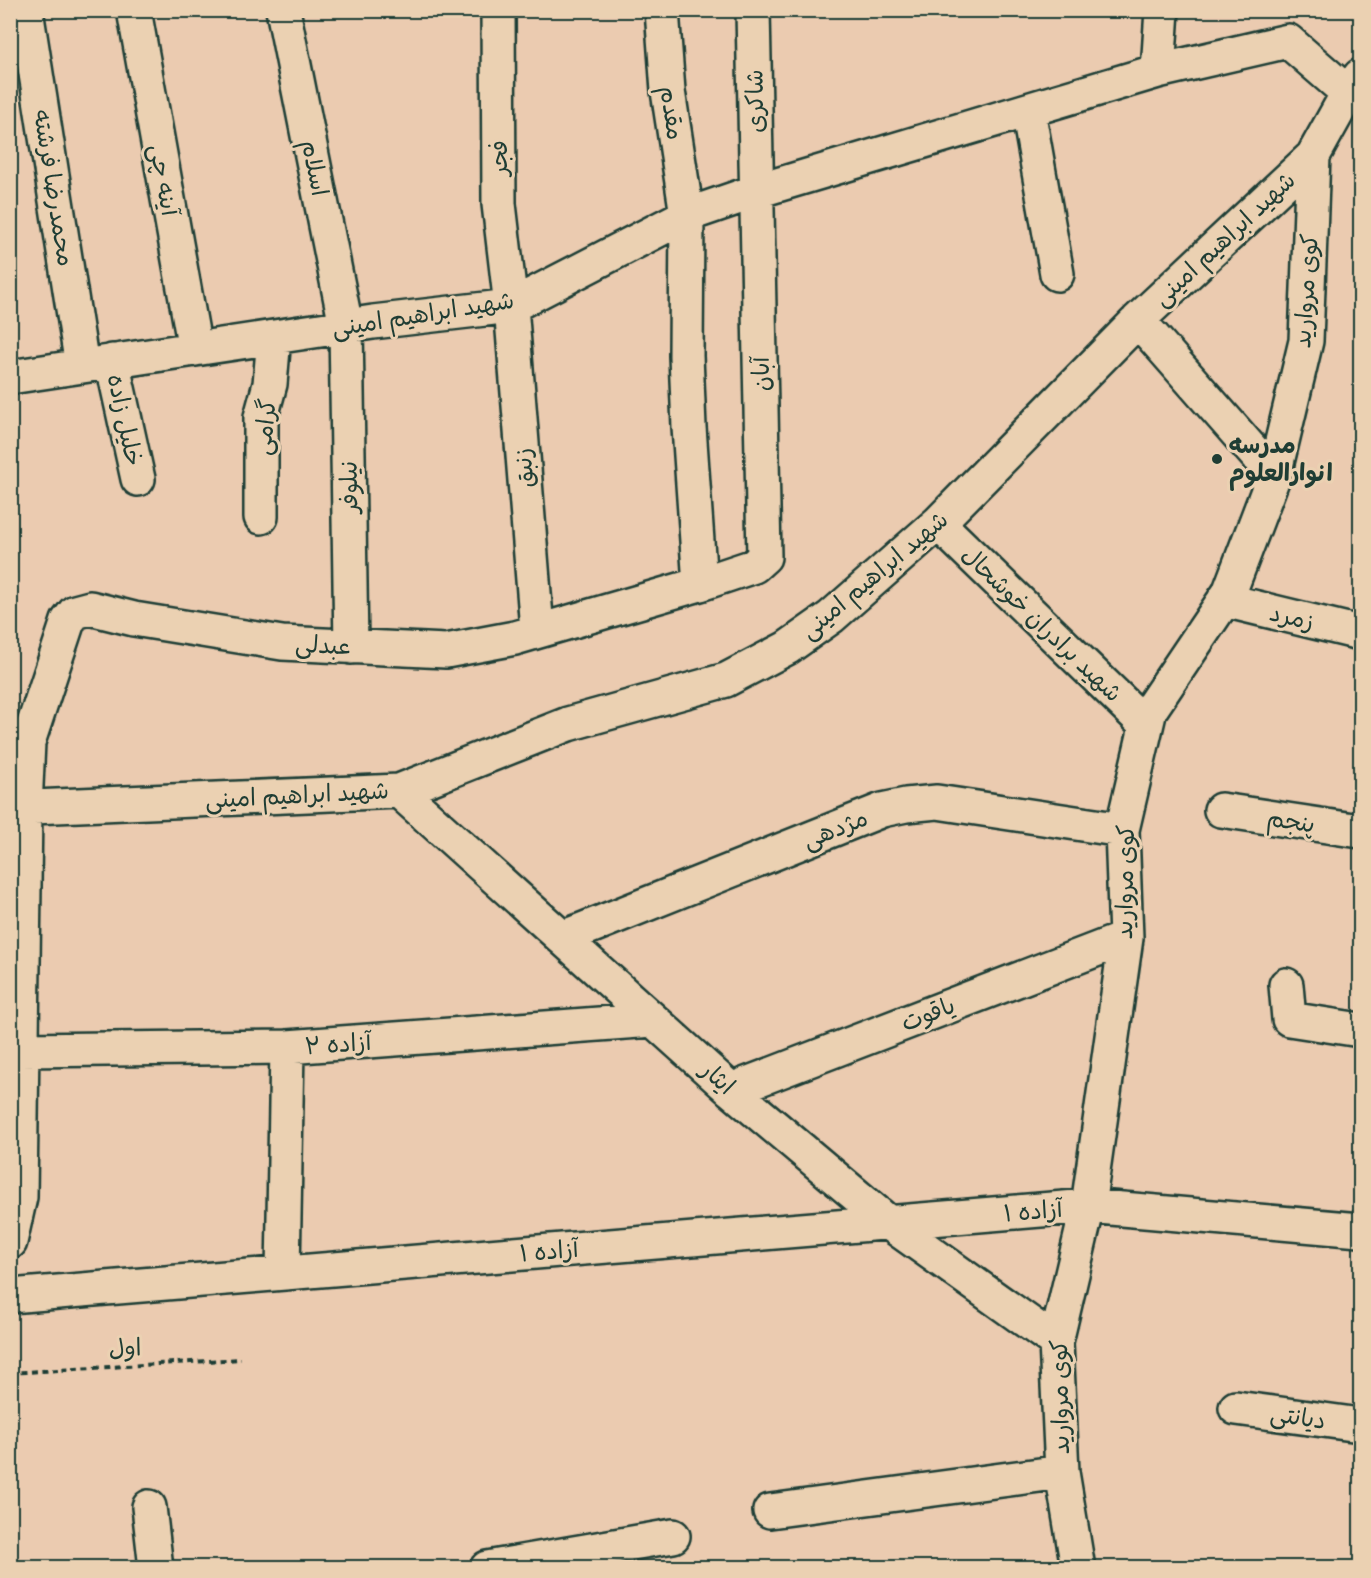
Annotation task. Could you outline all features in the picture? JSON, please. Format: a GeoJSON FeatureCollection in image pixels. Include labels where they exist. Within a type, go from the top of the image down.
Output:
{"type":"FeatureCollection","features":[{"type":"Feature","properties":{"kind":"street","name":"محمدرضا فرشته"},"geometry":{"type":"LineString","coordinates":[[26,10],[97,363]]}},
{"type":"Feature","properties":{"kind":"street","name":"آینه چی"},"geometry":{"type":"LineString","coordinates":[[134,10],[195,349]]}},
{"type":"Feature","properties":{"kind":"street","name":"اسلام"},"geometry":{"type":"LineString","coordinates":[[283,10],[346,327]]}},
{"type":"Feature","properties":{"kind":"street","name":"فجر"},"geometry":{"type":"LineString","coordinates":[[498,10],[499,204],[511,306]]}},
{"type":"Feature","properties":{"kind":"street","name":"مقدم"},"geometry":{"type":"LineString","coordinates":[[662,10],[668,91],[687,215],[685,298],[688,391],[700,584]]}},
{"type":"Feature","properties":{"kind":"street","name":"شاکری"},"geometry":{"type":"LineString","coordinates":[[753,10],[757,192]]}},
{"type":"Feature","properties":{"kind":"street"},"geometry":{"type":"LineString","coordinates":[[1158,71],[1162,10]]}},
{"type":"Feature","properties":{"kind":"street","name":"شهید ابراهیم امینی"},"geometry":{"type":"LineString","coordinates":[[10,377],[274,337],[511,306],[687,215],[1158,71],[1288,41],[1354,85],[1312,156],[1138,320],[938,523],[831,617],[787,648],[726,680],[568,724],[399,791],[18,808]]}},
{"type":"Feature","properties":{"kind":"street"},"geometry":{"type":"LineString","coordinates":[[1028,110],[1057,274]]}},
{"type":"Feature","properties":{"kind":"street","name":"کوی مروارید"},"geometry":{"type":"LineString","coordinates":[[1078,1568],[1062,1472],[1056,1342],[1088,1206],[1126,938],[1122,830],[1150,710],[1229,593],[1274,475],[1306,341],[1312,156]]}},
{"type":"Feature","properties":{"kind":"street","name":"آبان"},"geometry":{"type":"LineString","coordinates":[[757,192],[764,557]]}},
{"type":"Feature","properties":{"kind":"street","name":"زنبق"},"geometry":{"type":"LineString","coordinates":[[511,306],[537,630]]}},
{"type":"Feature","properties":{"kind":"street"},"geometry":{"type":"LineString","coordinates":[[1138,320],[1274,475]]}},
{"type":"Feature","properties":{"kind":"street","name":"نیلوفر"},"geometry":{"type":"LineString","coordinates":[[346,327],[351,647]]}},
{"type":"Feature","properties":{"kind":"street","name":"گرامی"},"geometry":{"type":"LineString","coordinates":[[261,517],[261,417],[270,384],[274,337]]}},
{"type":"Feature","properties":{"kind":"street","name":"خلیل زاده"},"geometry":{"type":"LineString","coordinates":[[97,363],[138,479]]}},
{"type":"Feature","properties":{"kind":"street","name":"شهید برادران خوشحال"},"geometry":{"type":"LineString","coordinates":[[938,523],[1146,725]]}},
{"type":"Feature","properties":{"kind":"street","name":"عبدلی"},"geometry":{"type":"LineString","coordinates":[[18,808],[28,742],[68,621],[75,612],[90,608],[134,619],[261,639],[351,647],[446,651],[515,638],[700,584],[754,566],[764,557]]}},
{"type":"Feature","properties":{"kind":"street","name":"زمرد"},"geometry":{"type":"LineString","coordinates":[[1224,600],[1360,633]]}},
{"type":"Feature","properties":{"kind":"street","name":"ایثار"},"geometry":{"type":"LineString","coordinates":[[399,791],[731,1090],[889,1223],[1056,1342]]}},
{"type":"Feature","properties":{"kind":"street","name":"مژدهی"},"geometry":{"type":"LineString","coordinates":[[562,938],[882,810],[906,805],[937,802],[1122,830]]}},
{"type":"Feature","properties":{"kind":"street"},"geometry":{"type":"LineString","coordinates":[[10,1242],[20,1197],[22,1050],[18,808]]}},
{"type":"Feature","properties":{"kind":"street","name":"پنجم"},"geometry":{"type":"LineString","coordinates":[[1221,810],[1360,831]]}},
{"type":"Feature","properties":{"kind":"street","name":"یاقوت"},"geometry":{"type":"LineString","coordinates":[[731,1090],[1126,938]]}},
{"type":"Feature","properties":{"kind":"street"},"geometry":{"type":"LineString","coordinates":[[1286,986],[1289,1019],[1360,1030]]}},
{"type":"Feature","properties":{"kind":"street","name":"آزاده ۲"},"geometry":{"type":"LineString","coordinates":[[22,1050],[287,1047],[653,1020]]}},
{"type":"Feature","properties":{"kind":"street"},"geometry":{"type":"LineString","coordinates":[[283,1273],[287,1047]]}},
{"type":"Feature","properties":{"kind":"street","name":"آزاده ۱"},"geometry":{"type":"LineString","coordinates":[[10,1296],[1088,1206],[1360,1230]]}},
{"type":"Feature","properties":{"kind":"street","name":"دیانتی"},"geometry":{"type":"LineString","coordinates":[[1236,1408],[1360,1425]]}},
{"type":"Feature","properties":{"kind":"street"},"geometry":{"type":"LineString","coordinates":[[770,1511],[1062,1472]]}},
{"type":"Feature","properties":{"kind":"street"},"geometry":{"type":"LineString","coordinates":[[149,1507],[156,1568]]}},
{"type":"Feature","properties":{"kind":"street"},"geometry":{"type":"LineString","coordinates":[[487,1568],[673,1536]]}},
{"type":"Feature","properties":{"kind":"path","name":"اول"},"geometry":{"type":"LineString","coordinates":[[10,1372],[241,1359]]}},
{"type":"Feature","properties":{"kind":"place","name":"مدرسه انوارالعلوم"},"geometry":{"type":"Point","coordinates":[1217,459]}}]}
